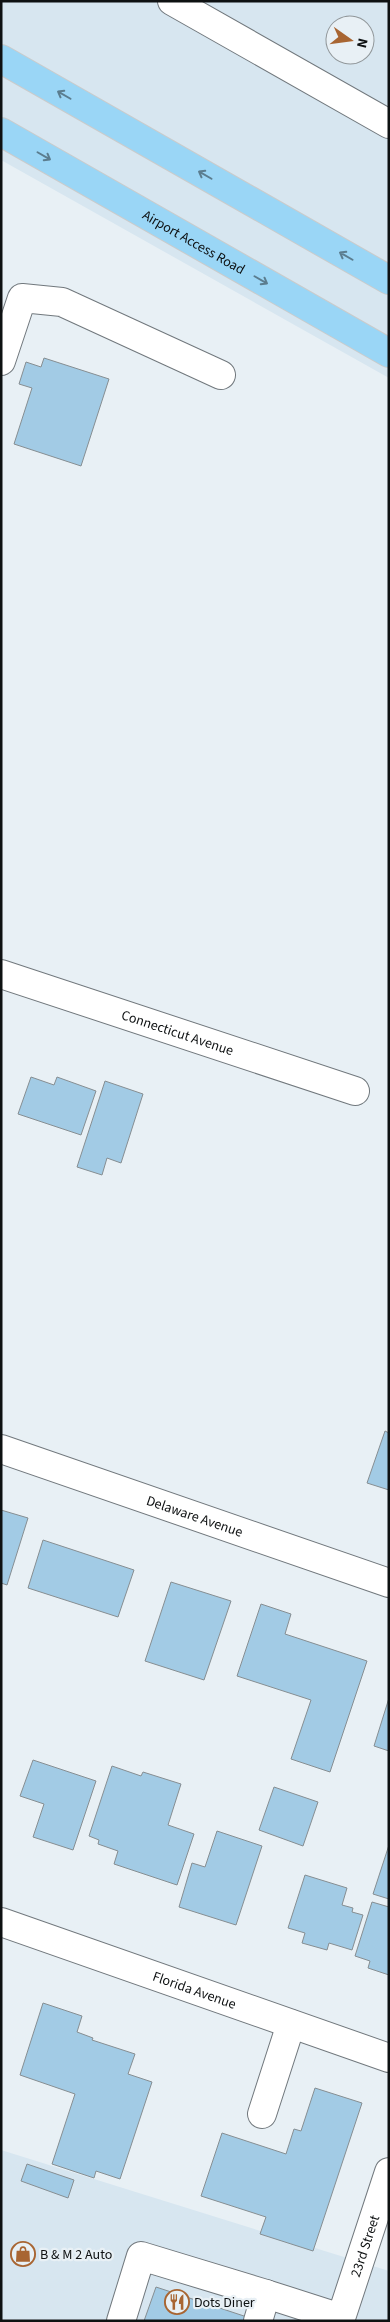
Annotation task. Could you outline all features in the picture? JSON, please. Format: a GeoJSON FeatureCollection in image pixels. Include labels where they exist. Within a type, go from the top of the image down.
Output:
{"type":"FeatureCollection","features":[{"type":"Feature","properties":{"kind":"main road"},"geometry":{"type":"LineString","coordinates":[[1,60],[389,280]]}},
{"type":"Feature","properties":{"kind":"main road","name":"Airport Access Road"},"geometry":{"type":"LineString","coordinates":[[1,132],[389,352]]}},
{"type":"Feature","properties":{"kind":"street"},"geometry":{"type":"LineString","coordinates":[[172,1],[389,124]]}},
{"type":"Feature","properties":{"kind":"street"},"geometry":{"type":"LineString","coordinates":[[1,361],[22,298],[62,302],[221,375]]}},
{"type":"Feature","properties":{"kind":"street","name":"Connecticut Avenue"},"geometry":{"type":"LineString","coordinates":[[1,974],[355,1091]]}},
{"type":"Feature","properties":{"kind":"street","name":"Delaware Avenue"},"geometry":{"type":"LineString","coordinates":[[1,1449],[389,1583]]}},
{"type":"Feature","properties":{"kind":"street","name":"Florida Avenue"},"geometry":{"type":"LineString","coordinates":[[1,1922],[389,2058]]}},
{"type":"Feature","properties":{"kind":"street"},"geometry":{"type":"LineString","coordinates":[[262,2114],[291,2024]]}},
{"type":"Feature","properties":{"kind":"street","name":"23rd Street"},"geometry":{"type":"LineString","coordinates":[[341,2319],[389,2172]]}},
{"type":"Feature","properties":{"kind":"street"},"geometry":{"type":"LineString","coordinates":[[121,2321],[141,2256],[341,2319]]}},
{"type":"Feature","properties":{"kind":"street"},"geometry":{"type":"LineString","coordinates":[[258,2321],[266,2294]]}},
{"type":"Feature","properties":{"kind":"shaded area"},"geometry":{"type":"Polygon","coordinates":[[[1,1],[389,1],[389,378],[1,160],[1,1]]]}},
{"type":"Feature","properties":{"kind":"shaded area"},"geometry":{"type":"Polygon","coordinates":[[[1,2150],[389,2271],[389,2321],[1,2321],[1,2150]]]}},
{"type":"Feature","properties":{"kind":"building"},"geometry":{"type":"Polygon","coordinates":[[[44,358],[109,379],[81,466],[14,444],[32,388],[19,384],[26,362],[41,367],[44,358]]]}},
{"type":"Feature","properties":{"kind":"building"},"geometry":{"type":"Polygon","coordinates":[[[31,1077],[54,1085],[57,1077],[96,1091],[81,1135],[18,1114],[31,1077]]]}},
{"type":"Feature","properties":{"kind":"building"},"geometry":{"type":"Polygon","coordinates":[[[105,1081],[143,1094],[121,1163],[107,1158],[102,1175],[77,1167],[105,1081]]]}},
{"type":"Feature","properties":{"kind":"building"},"geometry":{"type":"Polygon","coordinates":[[[385,1431],[389,1433],[389,1490],[367,1483],[385,1431]]]}},
{"type":"Feature","properties":{"kind":"building"},"geometry":{"type":"Polygon","coordinates":[[[1,1510],[28,1518],[7,1585],[1,1583],[1,1510]]]}},
{"type":"Feature","properties":{"kind":"building"},"geometry":{"type":"Polygon","coordinates":[[[43,1540],[134,1570],[118,1617],[28,1588],[43,1540]]]}},
{"type":"Feature","properties":{"kind":"building"},"geometry":{"type":"Polygon","coordinates":[[[171,1582],[231,1601],[204,1680],[145,1661],[171,1582]]]}},
{"type":"Feature","properties":{"kind":"building"},"geometry":{"type":"Polygon","coordinates":[[[261,1604],[291,1614],[285,1634],[367,1661],[330,1772],[291,1759],[311,1700],[237,1676],[261,1604]]]}},
{"type":"Feature","properties":{"kind":"building"},"geometry":{"type":"Polygon","coordinates":[[[389,1698],[389,1751],[374,1746],[389,1698]]]}},
{"type":"Feature","properties":{"kind":"building"},"geometry":{"type":"Polygon","coordinates":[[[33,1760],[96,1781],[73,1850],[33,1837],[44,1804],[20,1796],[33,1760]]]}},
{"type":"Feature","properties":{"kind":"building"},"geometry":{"type":"Polygon","coordinates":[[[112,1766],[141,1776],[143,1772],[181,1784],[168,1825],[194,1834],[177,1885],[114,1864],[118,1851],[98,1844],[99,1840],[89,1836],[112,1766]]]}},
{"type":"Feature","properties":{"kind":"building"},"geometry":{"type":"Polygon","coordinates":[[[274,1787],[318,1802],[303,1846],[259,1830],[274,1787]]]}},
{"type":"Feature","properties":{"kind":"building"},"geometry":{"type":"Polygon","coordinates":[[[217,1831],[262,1846],[236,1925],[179,1907],[192,1863],[205,1867],[217,1831]]]}},
{"type":"Feature","properties":{"kind":"building"},"geometry":{"type":"Polygon","coordinates":[[[389,1845],[389,1899],[373,1894],[389,1845]]]}},
{"type":"Feature","properties":{"kind":"building"},"geometry":{"type":"Polygon","coordinates":[[[305,1875],[347,1888],[342,1905],[353,1908],[352,1912],[363,1915],[352,1950],[329,1943],[327,1950],[302,1943],[305,1933],[288,1928],[305,1875]]]}},
{"type":"Feature","properties":{"kind":"building"},"geometry":{"type":"Polygon","coordinates":[[[372,1902],[389,1907],[389,1975],[368,1968],[370,1961],[355,1956],[372,1902]]]}},
{"type":"Feature","properties":{"kind":"building"},"geometry":{"type":"Polygon","coordinates":[[[43,2003],[82,2016],[77,2032],[93,2038],[92,2040],[135,2054],[128,2074],[152,2082],[120,2179],[96,2171],[94,2178],[52,2164],[75,2094],[20,2075],[43,2003]]]}},
{"type":"Feature","properties":{"kind":"building"},"geometry":{"type":"Polygon","coordinates":[[[315,2088],[362,2103],[313,2251],[260,2234],[266,2217],[201,2196],[222,2133],[286,2154],[294,2129],[301,2131],[315,2088]]]}},
{"type":"Feature","properties":{"kind":"building"},"geometry":{"type":"Polygon","coordinates":[[[27,2164],[74,2180],[68,2198],[21,2181],[27,2164]]]}},
{"type":"Feature","properties":{"kind":"building","name":"Dots Diner"},"geometry":{"type":"Polygon","coordinates":[[[156,2287],[250,2318],[249,2321],[144,2321],[156,2287]]]}},
{"type":"Feature","properties":{"kind":"place","name":"B & M 2 Auto"},"geometry":{"type":"Point","coordinates":[23,2254]}},
{"type":"Feature","properties":{"kind":"place","name":"Dots Diner"},"geometry":{"type":"Point","coordinates":[177,2302]}}]}
